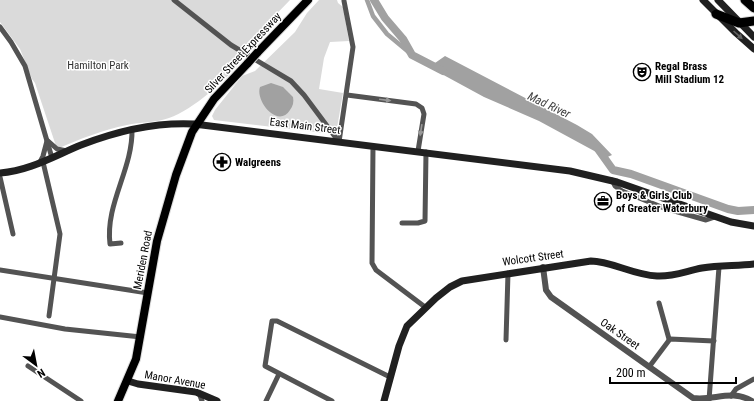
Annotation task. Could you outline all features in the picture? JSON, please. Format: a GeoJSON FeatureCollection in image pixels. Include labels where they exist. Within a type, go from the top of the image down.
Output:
{"type":"FeatureCollection","features":[{"type":"Feature","properties":{"kind":"highway"},"geometry":{"type":"LineString","coordinates":[[745,0],[754,8]]}},
{"type":"Feature","properties":{"kind":"highway"},"geometry":{"type":"LineString","coordinates":[[716,14],[741,24],[754,21]]}},
{"type":"Feature","properties":{"kind":"main road","name":"Silver Street Expressway"},"geometry":{"type":"LineString","coordinates":[[196,124],[214,99],[308,0]]}},
{"type":"Feature","properties":{"kind":"main road"},"geometry":{"type":"LineString","coordinates":[[703,0],[716,14],[754,48]]}},
{"type":"Feature","properties":{"kind":"main road"},"geometry":{"type":"LineString","coordinates":[[718,0],[754,37]]}},
{"type":"Feature","properties":{"kind":"main road","name":"East Main Street"},"geometry":{"type":"LineString","coordinates":[[0,173],[19,170],[40,163],[100,138],[132,129],[158,125],[196,124],[556,168],[612,180],[715,217],[734,223],[754,226]]}},
{"type":"Feature","properties":{"kind":"main road","name":"Meriden Road"},"geometry":{"type":"LineString","coordinates":[[118,401],[128,381],[141,337],[162,224],[180,165],[196,124]]}},
{"type":"Feature","properties":{"kind":"main road","name":"Wolcott Street"},"geometry":{"type":"LineString","coordinates":[[384,401],[403,333],[412,319],[425,307],[445,290],[459,282],[542,267],[597,261],[640,274],[668,276],[703,268],[754,264]]}},
{"type":"Feature","properties":{"kind":"main road","name":"Manor Avenue"},"geometry":{"type":"LineString","coordinates":[[128,381],[138,384],[199,393],[217,401]]}},
{"type":"Feature","properties":{"kind":"street"},"geometry":{"type":"LineString","coordinates":[[174,0],[231,44],[291,81],[304,95],[339,142]]}},
{"type":"Feature","properties":{"kind":"street"},"geometry":{"type":"LineString","coordinates":[[339,142],[354,44],[344,1]]}},
{"type":"Feature","properties":{"kind":"street"},"geometry":{"type":"LineString","coordinates":[[0,27],[15,47],[25,66],[52,158]]}},
{"type":"Feature","properties":{"kind":"street"},"geometry":{"type":"LineString","coordinates":[[346,95],[416,104],[422,108],[424,114],[418,151]]}},
{"type":"Feature","properties":{"kind":"street"},"geometry":{"type":"LineString","coordinates":[[121,243],[110,244],[109,223],[132,144],[132,129]]}},
{"type":"Feature","properties":{"kind":"street"},"geometry":{"type":"LineString","coordinates":[[47,140],[57,149],[68,151]]}},
{"type":"Feature","properties":{"kind":"street"},"geometry":{"type":"LineString","coordinates":[[47,140],[40,163],[60,234],[48,316]]}},
{"type":"Feature","properties":{"kind":"street"},"geometry":{"type":"LineString","coordinates":[[373,146],[372,263],[376,270],[425,307]]}},
{"type":"Feature","properties":{"kind":"street"},"geometry":{"type":"LineString","coordinates":[[402,223],[418,223],[425,221],[426,152]]}},
{"type":"Feature","properties":{"kind":"street"},"geometry":{"type":"LineString","coordinates":[[0,176],[13,234]]}},
{"type":"Feature","properties":{"kind":"street","name":"Oak Street"},"geometry":{"type":"LineString","coordinates":[[542,267],[546,290],[551,297],[693,398],[708,401],[731,396],[744,397],[752,401]]}},
{"type":"Feature","properties":{"kind":"street"},"geometry":{"type":"LineString","coordinates":[[708,401],[719,267]]}},
{"type":"Feature","properties":{"kind":"street"},"geometry":{"type":"LineString","coordinates":[[0,270],[148,293]]}},
{"type":"Feature","properties":{"kind":"street"},"geometry":{"type":"LineString","coordinates":[[506,340],[508,273]]}},
{"type":"Feature","properties":{"kind":"street"},"geometry":{"type":"LineString","coordinates":[[650,367],[669,339],[659,303]]}},
{"type":"Feature","properties":{"kind":"street"},"geometry":{"type":"LineString","coordinates":[[0,317],[65,328],[141,337]]}},
{"type":"Feature","properties":{"kind":"street"},"geometry":{"type":"LineString","coordinates":[[332,401],[265,366],[270,324],[272,320],[277,321],[390,376]]}},
{"type":"Feature","properties":{"kind":"street"},"geometry":{"type":"LineString","coordinates":[[669,339],[714,341]]}},
{"type":"Feature","properties":{"kind":"street"},"geometry":{"type":"LineString","coordinates":[[28,366],[81,401]]}},
{"type":"Feature","properties":{"kind":"street"},"geometry":{"type":"LineString","coordinates":[[266,401],[279,374]]}},
{"type":"Feature","properties":{"kind":"street"},"geometry":{"type":"LineString","coordinates":[[731,396],[736,389],[754,379]]}},
{"type":"Feature","properties":{"kind":"street"},"geometry":{"type":"LineString","coordinates":[[199,393],[202,401]]}},
{"type":"Feature","properties":{"kind":"green space","name":"Hamilton Park"},"geometry":{"type":"Polygon","coordinates":[[[0,0],[290,0],[237,55],[242,60],[236,68],[219,85],[199,101],[178,114],[164,120],[132,124],[109,129],[57,149],[35,83],[20,49],[0,22],[0,0]]]}},
{"type":"Feature","properties":{"kind":"green space"},"geometry":{"type":"Polygon","coordinates":[[[319,0],[337,0],[343,7],[349,41],[330,42],[324,58],[319,89],[343,93],[337,128],[324,133],[214,120],[212,116],[215,110],[242,76],[255,71],[295,32],[307,13],[319,0]]]}},
{"type":"Feature","properties":{"kind":"shaded area"},"geometry":{"type":"Polygon","coordinates":[[[445,56],[577,125],[592,134],[612,155],[603,159],[598,153],[539,121],[484,97],[438,72],[435,68],[435,63],[445,56]]]}},
{"type":"Feature","properties":{"kind":"shaded area"},"geometry":{"type":"Polygon","coordinates":[[[271,83],[283,87],[293,97],[292,107],[285,115],[274,115],[264,105],[261,99],[259,93],[260,87],[271,83]]]}},
{"type":"Feature","properties":{"kind":"waterway"},"geometry":{"type":"LineString","coordinates":[[367,0],[373,16],[387,34],[411,54]]}},
{"type":"Feature","properties":{"kind":"waterway","name":"Mad River"},"geometry":{"type":"LineString","coordinates":[[374,0],[385,18],[403,39],[412,55],[443,71]]}},
{"type":"Feature","properties":{"kind":"waterway","name":"Mad River"},"geometry":{"type":"LineString","coordinates":[[598,149],[613,170],[631,174],[728,209],[738,211],[754,210]]}},
{"type":"Feature","properties":{"kind":"place","name":"Regal Brass Mill Stadium 12"},"geometry":{"type":"Point","coordinates":[642,72]}},
{"type":"Feature","properties":{"kind":"place","name":"Walgreens"},"geometry":{"type":"Point","coordinates":[222,162]}},
{"type":"Feature","properties":{"kind":"place","name":"Boys & Girls Club of Greater Waterbury"},"geometry":{"type":"Point","coordinates":[603,201]}}]}
